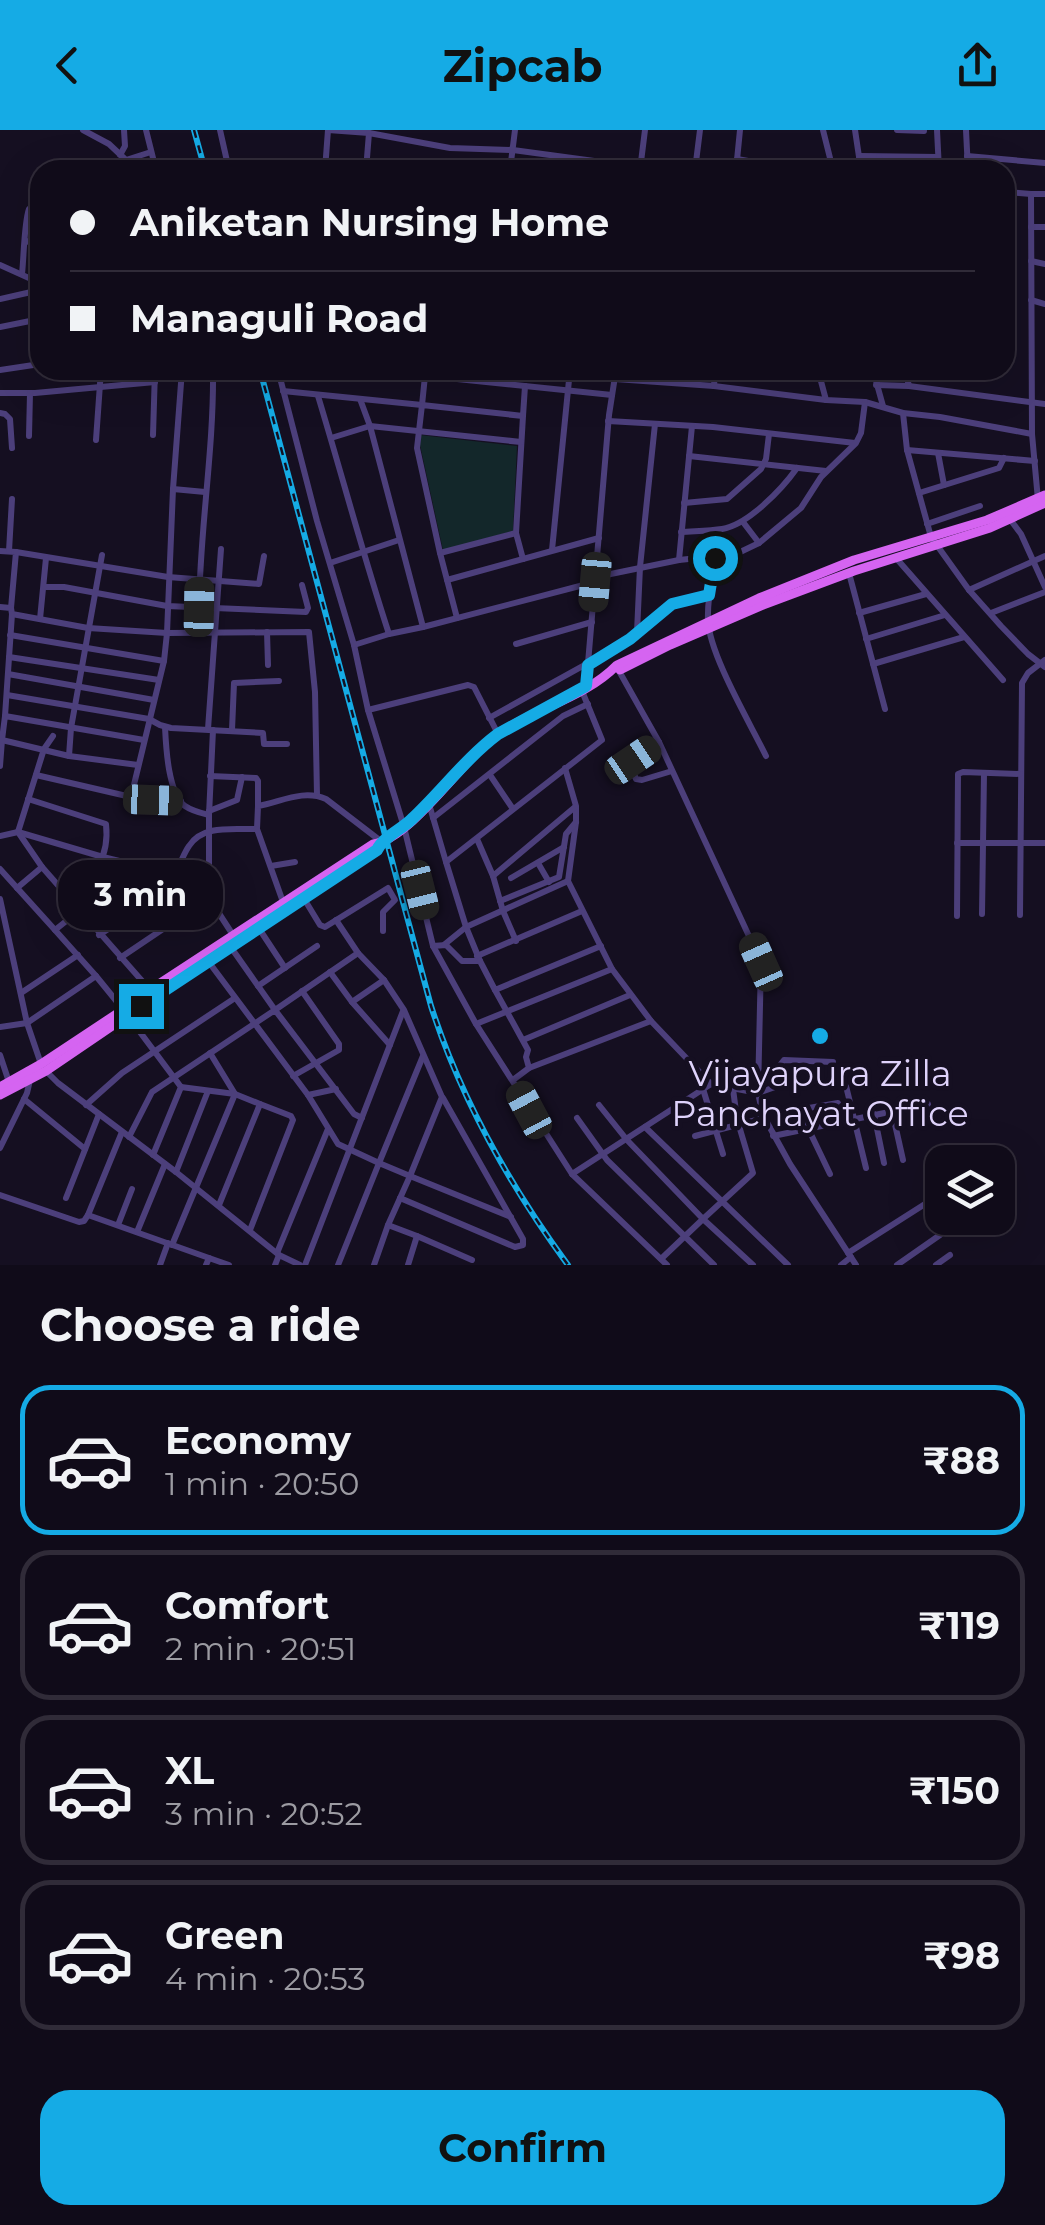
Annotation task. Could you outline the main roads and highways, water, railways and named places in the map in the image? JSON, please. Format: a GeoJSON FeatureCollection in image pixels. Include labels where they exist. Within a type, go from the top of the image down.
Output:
{"type":"FeatureCollection","features":[{"type":"Feature","properties":{"kind":"main road"},"geometry":{"type":"LineString","coordinates":[[615,669],[758,598],[844,564],[1008,517],[1042,496]]}},
{"type":"Feature","properties":{"kind":"main road"},"geometry":{"type":"LineString","coordinates":[[0,1095],[31,1079],[151,991],[404,827],[498,734],[584,688],[633,656],[933,541]]}},
{"type":"Feature","properties":{"kind":"main road"},"geometry":{"type":"LineString","coordinates":[[125,1011],[377,850],[380,843]]}},
{"type":"Feature","properties":{"kind":"main road"},"geometry":{"type":"LineString","coordinates":[[4,1084],[44,1067]]}},
{"type":"Feature","properties":{"kind":"railway"},"geometry":{"type":"LineString","coordinates":[[194,130],[202,160]]}},
{"type":"Feature","properties":{"kind":"railway"},"geometry":{"type":"LineString","coordinates":[[263,380],[443,1041],[489,1141],[568,1265]]}},
{"type":"Feature","properties":{"kind":"place","name":"Vijayapura Zilla Panchayat Office"},"geometry":{"type":"Point","coordinates":[820,1036]}}]}
